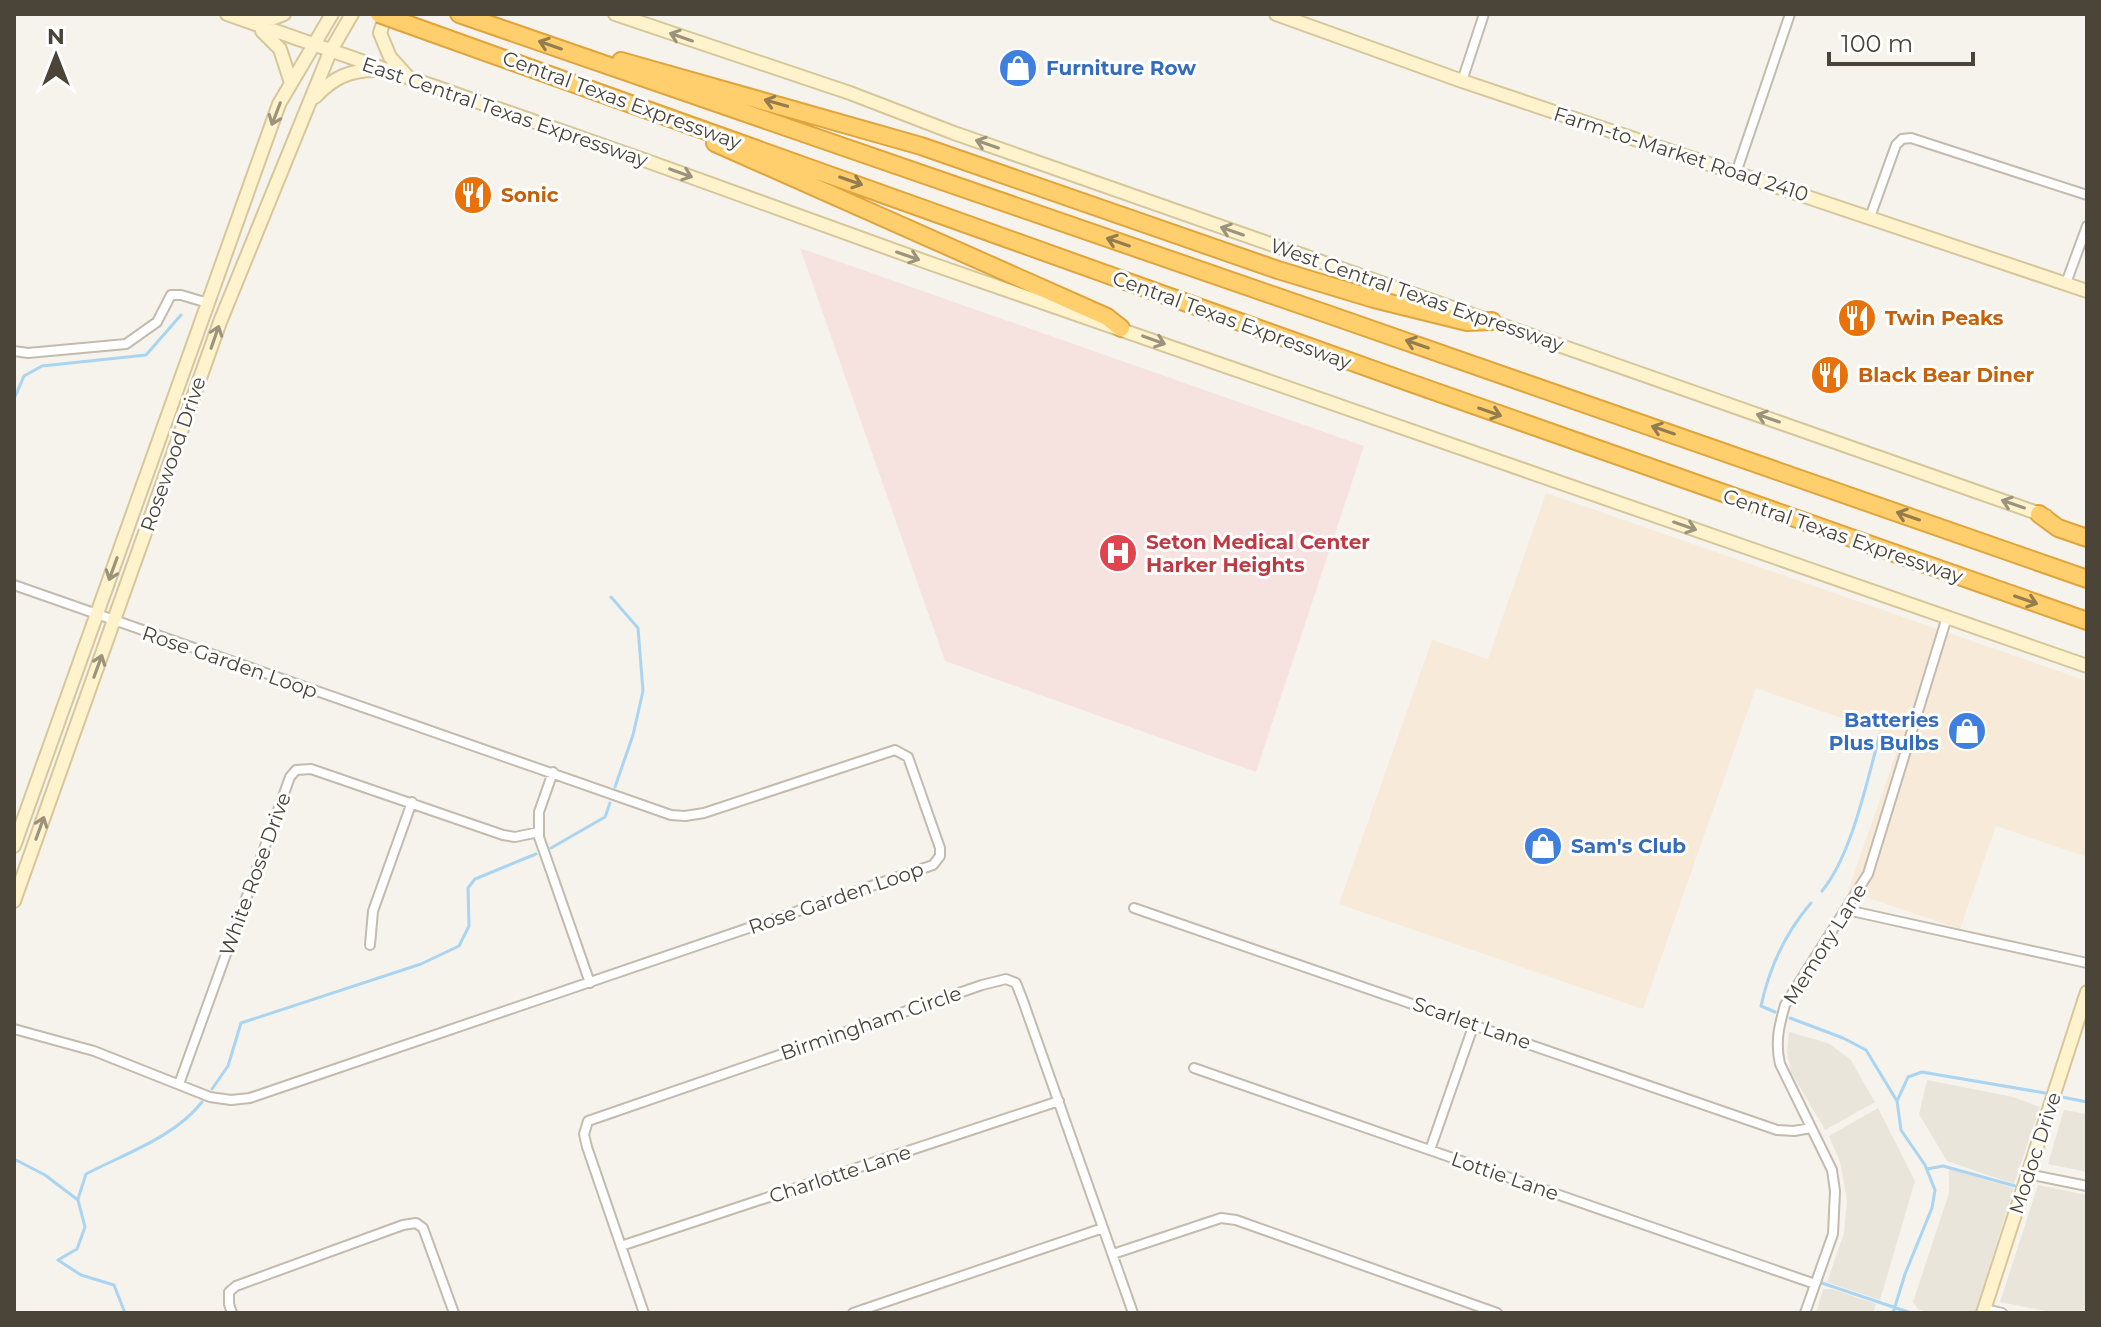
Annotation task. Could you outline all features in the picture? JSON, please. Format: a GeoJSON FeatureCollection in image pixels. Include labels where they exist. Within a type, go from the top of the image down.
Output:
{"type":"FeatureCollection","features":[{"type":"Feature","properties":{"kind":"highway","name":"Central Texas Expressway"},"geometry":{"type":"LineString","coordinates":[[379,14],[874,189],[1373,371],[2087,621]]}},
{"type":"Feature","properties":{"kind":"highway","name":"Central Texas Expressway"},"geometry":{"type":"LineString","coordinates":[[459,14],[1332,314],[2087,579]]}},
{"type":"Feature","properties":{"kind":"highway"},"geometry":{"type":"LineString","coordinates":[[588,58],[625,61],[921,146],[1278,270],[1374,299],[1467,322],[1492,321]]}},
{"type":"Feature","properties":{"kind":"highway"},"geometry":{"type":"LineString","coordinates":[[687,124],[712,142],[775,172],[1107,317],[1121,328]]}},
{"type":"Feature","properties":{"kind":"highway"},"geometry":{"type":"LineString","coordinates":[[2039,514],[2058,528],[2087,538]]}},
{"type":"Feature","properties":{"kind":"main road","name":"East Central Texas Expressway"},"geometry":{"type":"LineString","coordinates":[[227,14],[1121,328]]}},
{"type":"Feature","properties":{"kind":"main road"},"geometry":{"type":"LineString","coordinates":[[241,19],[274,18],[284,14]]}},
{"type":"Feature","properties":{"kind":"main road","name":"Rosewood Drive"},"geometry":{"type":"LineString","coordinates":[[14,846],[279,104],[332,14]]}},
{"type":"Feature","properties":{"kind":"main road","name":"Rosewood Drive"},"geometry":{"type":"LineString","coordinates":[[14,901],[220,322],[330,52],[352,14]]}},
{"type":"Feature","properties":{"kind":"main road"},"geometry":{"type":"LineString","coordinates":[[386,14],[380,33],[390,57],[410,79]]}},
{"type":"Feature","properties":{"kind":"main road","name":"West Central Texas Expressway"},"geometry":{"type":"LineString","coordinates":[[615,14],[850,93],[968,138],[2087,530]]}},
{"type":"Feature","properties":{"kind":"main road","name":"Farm-to-Market Road 2410"},"geometry":{"type":"LineString","coordinates":[[1276,14],[1462,81],[2087,291]]}},
{"type":"Feature","properties":{"kind":"main road"},"geometry":{"type":"LineString","coordinates":[[254,24],[280,49],[291,83]]}},
{"type":"Feature","properties":{"kind":"main road"},"geometry":{"type":"LineString","coordinates":[[310,102],[328,84],[348,73],[384,70]]}},
{"type":"Feature","properties":{"kind":"main road"},"geometry":{"type":"LineString","coordinates":[[1121,328],[2087,666]]}},
{"type":"Feature","properties":{"kind":"main road","name":"Modoc Drive"},"geometry":{"type":"LineString","coordinates":[[1984,1311],[2087,992]]}},
{"type":"Feature","properties":{"kind":"street"},"geometry":{"type":"LineString","coordinates":[[1462,81],[1484,14]]}},
{"type":"Feature","properties":{"kind":"street"},"geometry":{"type":"LineString","coordinates":[[1736,173],[1789,14]]}},
{"type":"Feature","properties":{"kind":"street"},"geometry":{"type":"LineString","coordinates":[[1870,217],[1896,145],[1902,139],[1911,138],[2087,195]]}},
{"type":"Feature","properties":{"kind":"street"},"geometry":{"type":"LineString","coordinates":[[2066,283],[2087,226]]}},
{"type":"Feature","properties":{"kind":"street"},"geometry":{"type":"LineString","coordinates":[[14,351],[28,353],[126,344],[157,322],[171,295],[208,303]]}},
{"type":"Feature","properties":{"kind":"street","name":"Rose Garden Loop"},"geometry":{"type":"LineString","coordinates":[[14,585],[658,811],[685,816],[704,813],[895,750],[908,757],[940,848],[938,861],[933,865],[250,1098],[231,1100],[210,1097],[94,1051],[14,1029]]}},
{"type":"Feature","properties":{"kind":"street","name":"Memory Lane"},"geometry":{"type":"LineString","coordinates":[[1805,1313],[1833,1234],[1835,1191],[1832,1170],[1780,1064],[1776,1046],[1778,1029],[1785,1005],[1868,874],[1947,617]]}},
{"type":"Feature","properties":{"kind":"street","name":"White Rose Drive"},"geometry":{"type":"LineString","coordinates":[[179,1084],[290,777],[296,770],[311,769],[503,835],[515,837],[539,832]]}},
{"type":"Feature","properties":{"kind":"street"},"geometry":{"type":"LineString","coordinates":[[553,772],[539,812],[539,832],[590,983]]}},
{"type":"Feature","properties":{"kind":"street"},"geometry":{"type":"LineString","coordinates":[[370,945],[373,911],[412,802]]}},
{"type":"Feature","properties":{"kind":"street","name":"Scarlet Lane"},"geometry":{"type":"LineString","coordinates":[[1134,908],[1777,1130],[1811,1128]]}},
{"type":"Feature","properties":{"kind":"street"},"geometry":{"type":"LineString","coordinates":[[1847,910],[2087,963]]}},
{"type":"Feature","properties":{"kind":"street","name":"Birmingham Circle"},"geometry":{"type":"LineString","coordinates":[[644,1313],[587,1147],[584,1134],[588,1121],[1006,979],[1016,983],[1133,1313]]}},
{"type":"Feature","properties":{"kind":"street"},"geometry":{"type":"LineString","coordinates":[[1430,1150],[1474,1024]]}},
{"type":"Feature","properties":{"kind":"street","name":"Lottie Lane"},"geometry":{"type":"LineString","coordinates":[[1194,1068],[1815,1284]]}},
{"type":"Feature","properties":{"kind":"street","name":"Charlotte Lane"},"geometry":{"type":"LineString","coordinates":[[621,1246],[1059,1101]]}},
{"type":"Feature","properties":{"kind":"street"},"geometry":{"type":"LineString","coordinates":[[2028,1174],[2087,1186]]}},
{"type":"Feature","properties":{"kind":"street"},"geometry":{"type":"LineString","coordinates":[[1113,1254],[1221,1218],[1236,1220],[1497,1313]]}},
{"type":"Feature","properties":{"kind":"street"},"geometry":{"type":"LineString","coordinates":[[232,1313],[229,1292],[236,1286],[403,1225],[416,1223],[423,1228],[454,1313]]}},
{"type":"Feature","properties":{"kind":"street"},"geometry":{"type":"LineString","coordinates":[[853,1313],[1103,1228]]}},
{"type":"Feature","properties":{"kind":"street"},"geometry":{"type":"LineString","coordinates":[[1984,1311],[2002,1313]]}},
{"type":"Feature","properties":{"kind":"shaded area","name":"Seton Medical Center Harker Heights"},"geometry":{"type":"Polygon","coordinates":[[[800,248],[1364,446],[1256,772],[945,661],[800,248]]]}},
{"type":"Feature","properties":{"kind":"shaded area"},"geometry":{"type":"Polygon","coordinates":[[[1546,493],[2087,681],[2087,857],[1996,826],[1960,929],[1848,891],[1901,739],[1756,688],[1643,1009],[1339,904],[1432,640],[1488,659],[1546,493]]]}},
{"type":"Feature","properties":{"kind":"shaded area"},"geometry":{"type":"Polygon","coordinates":[[[1789,1032],[1828,1043],[1850,1059],[1875,1102],[1825,1130],[1791,1072],[1787,1053],[1789,1032]]]}},
{"type":"Feature","properties":{"kind":"shaded area"},"geometry":{"type":"Polygon","coordinates":[[[1927,1080],[2013,1097],[2040,1107],[2014,1184],[1947,1161],[1919,1114],[1927,1080]]]}},
{"type":"Feature","properties":{"kind":"shaded area"},"geometry":{"type":"Polygon","coordinates":[[[1878,1108],[1915,1181],[1880,1300],[1827,1282],[1844,1233],[1847,1201],[1840,1162],[1829,1136],[1878,1108]]]}},
{"type":"Feature","properties":{"kind":"shaded area"},"geometry":{"type":"Polygon","coordinates":[[[2064,1110],[2087,1114],[2087,1172],[2048,1164],[2064,1110]]]}},
{"type":"Feature","properties":{"kind":"shaded area"},"geometry":{"type":"Polygon","coordinates":[[[1949,1169],[2014,1188],[1975,1313],[1931,1313],[1918,1309],[1913,1302],[1949,1193],[1949,1169]]]}},
{"type":"Feature","properties":{"kind":"shaded area"},"geometry":{"type":"Polygon","coordinates":[[[2038,1185],[2087,1195],[2087,1313],[2056,1313],[2000,1302],[2038,1185]]]}},
{"type":"Feature","properties":{"kind":"shaded area"},"geometry":{"type":"Polygon","coordinates":[[[1823,1289],[1832,1289],[1876,1304],[1873,1313],[1816,1313],[1823,1289]]]}},
{"type":"Feature","properties":{"kind":"waterway"},"geometry":{"type":"LineString","coordinates":[[14,399],[24,376],[42,366],[146,355],[181,315]]}},
{"type":"Feature","properties":{"kind":"waterway"},"geometry":{"type":"LineString","coordinates":[[611,597],[638,628],[643,691],[633,735],[615,787]]}},
{"type":"Feature","properties":{"kind":"waterway"},"geometry":{"type":"LineString","coordinates":[[1822,891],[1833,876],[1850,838],[1880,734]]}},
{"type":"Feature","properties":{"kind":"waterway"},"geometry":{"type":"LineString","coordinates":[[551,848],[605,817],[610,803]]}},
{"type":"Feature","properties":{"kind":"waterway"},"geometry":{"type":"LineString","coordinates":[[212,1089],[228,1066],[241,1023],[421,964],[459,946],[469,926],[468,888],[475,879],[536,854]]}},
{"type":"Feature","properties":{"kind":"waterway"},"geometry":{"type":"LineString","coordinates":[[1775,1012],[1761,1006],[1769,978],[1786,939],[1811,903]]}},
{"type":"Feature","properties":{"kind":"waterway"},"geometry":{"type":"LineString","coordinates":[[1790,1018],[1866,1050],[1897,1101],[1901,1130],[1925,1165],[1935,1190],[1932,1208],[1893,1313]]}},
{"type":"Feature","properties":{"kind":"waterway"},"geometry":{"type":"LineString","coordinates":[[1897,1101],[1908,1077],[1922,1072],[2045,1093]]}},
{"type":"Feature","properties":{"kind":"waterway"},"geometry":{"type":"LineString","coordinates":[[2062,1097],[2087,1102]]}},
{"type":"Feature","properties":{"kind":"waterway"},"geometry":{"type":"LineString","coordinates":[[78,1199],[86,1174],[163,1135],[202,1102]]}},
{"type":"Feature","properties":{"kind":"waterway"},"geometry":{"type":"LineString","coordinates":[[14,1159],[45,1175],[78,1200],[85,1227],[77,1249],[58,1260],[81,1275],[114,1285],[125,1313]]}},
{"type":"Feature","properties":{"kind":"waterway"},"geometry":{"type":"LineString","coordinates":[[1927,1169],[1943,1166],[2015,1186]]}},
{"type":"Feature","properties":{"kind":"waterway"},"geometry":{"type":"LineString","coordinates":[[1822,1283],[1911,1313]]}},
{"type":"Feature","properties":{"kind":"place","name":"Furniture Row"},"geometry":{"type":"Point","coordinates":[1018,68]}},
{"type":"Feature","properties":{"kind":"place","name":"Sonic"},"geometry":{"type":"Point","coordinates":[473,195]}},
{"type":"Feature","properties":{"kind":"place","name":"Twin Peaks"},"geometry":{"type":"Point","coordinates":[1857,318]}},
{"type":"Feature","properties":{"kind":"place","name":"Black Bear Diner"},"geometry":{"type":"Point","coordinates":[1830,375]}},
{"type":"Feature","properties":{"kind":"place","name":"Seton Medical Center Harker Heights"},"geometry":{"type":"Point","coordinates":[1118,553]}},
{"type":"Feature","properties":{"kind":"place","name":"Batteries Plus Bulbs"},"geometry":{"type":"Point","coordinates":[1967,731]}},
{"type":"Feature","properties":{"kind":"place","name":"Sam's Club"},"geometry":{"type":"Point","coordinates":[1543,846]}}]}
